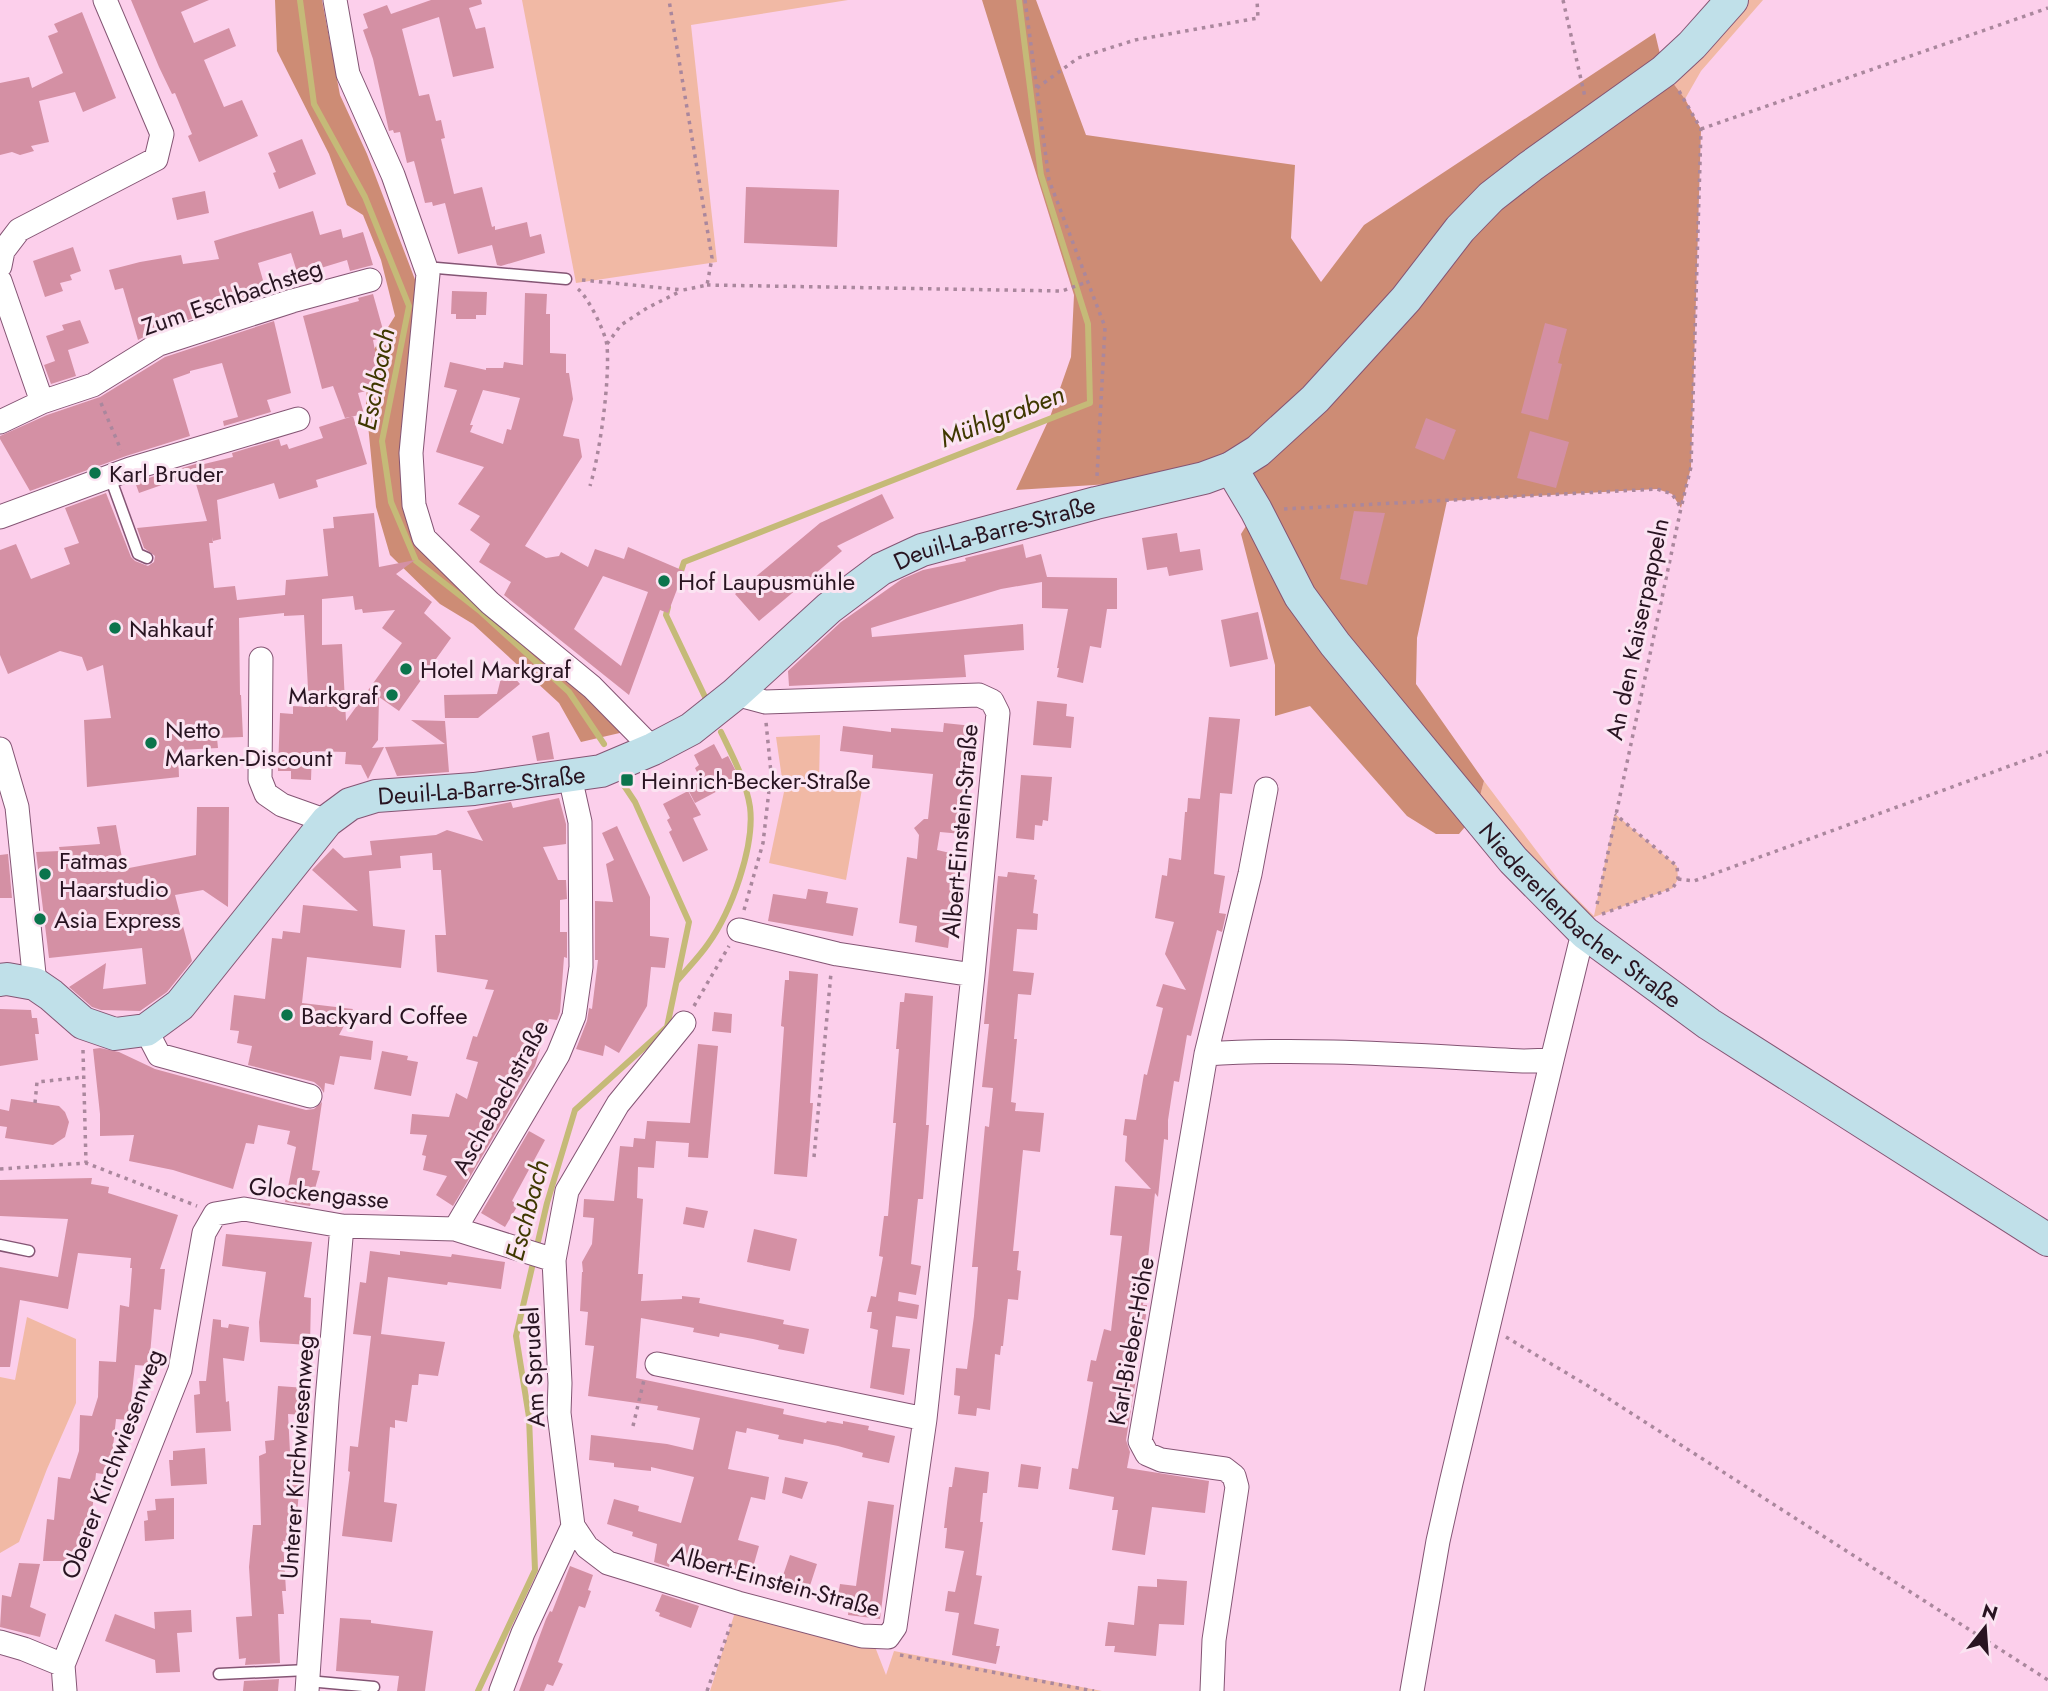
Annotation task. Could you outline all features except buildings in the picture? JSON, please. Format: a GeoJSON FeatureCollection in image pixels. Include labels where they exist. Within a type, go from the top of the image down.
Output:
{"type":"FeatureCollection","features":[{"type":"Feature","properties":{"kind":"street"},"geometry":{"type":"LineString","coordinates":[[0,266],[3,251],[19,230],[156,159],[162,134],[105,0]]}},
{"type":"Feature","properties":{"kind":"street"},"geometry":{"type":"LineString","coordinates":[[335,0],[348,74],[393,176],[428,274],[411,453],[414,505],[424,538],[490,603],[592,687],[653,749]]}},
{"type":"Feature","properties":{"kind":"street","name":"Deuil-La-Barre-Straße"},"geometry":{"type":"LineString","coordinates":[[146,1030],[180,1005],[327,821],[350,804],[376,796],[474,789],[601,771],[691,729],[735,694],[829,608],[881,569],[922,550],[1096,503],[1203,478],[1231,468],[1258,451],[1315,399],[1406,299],[1460,229],[1491,197],[1664,71],[1692,45],[1732,0]]}},
{"type":"Feature","properties":{"kind":"street","name":"Zum Eschbachsteg"},"geometry":{"type":"LineString","coordinates":[[0,422],[42,402],[93,384],[159,344],[292,301],[370,280]]}},
{"type":"Feature","properties":{"kind":"street"},"geometry":{"type":"LineString","coordinates":[[0,281],[42,402]]}},
{"type":"Feature","properties":{"kind":"street"},"geometry":{"type":"LineString","coordinates":[[0,517],[120,473],[298,419]]}},
{"type":"Feature","properties":{"kind":"street","name":"Niedererlenbacher Straße"},"geometry":{"type":"LineString","coordinates":[[1231,468],[1300,596],[1335,644],[1513,860],[1709,1024],[2048,1240]]}},
{"type":"Feature","properties":{"kind":"street"},"geometry":{"type":"LineString","coordinates":[[261,659],[260,779],[267,794],[282,805],[327,821]]}},
{"type":"Feature","properties":{"kind":"street","name":"Albert-Einstein-Straße"},"geometry":{"type":"LineString","coordinates":[[573,1526],[587,1547],[608,1563],[738,1603],[862,1636],[888,1637],[895,1627],[925,1419],[998,713],[992,701],[979,695],[765,702],[735,694]]}},
{"type":"Feature","properties":{"kind":"street"},"geometry":{"type":"LineString","coordinates":[[0,749],[5,782],[17,807],[35,984]]}},
{"type":"Feature","properties":{"kind":"street","name":"Aschebachstraße"},"geometry":{"type":"LineString","coordinates":[[455,1229],[558,1055],[574,1016],[581,967],[580,822],[570,777]]}},
{"type":"Feature","properties":{"kind":"street","name":"Karl-Bieber-Höhe"},"geometry":{"type":"LineString","coordinates":[[1212,1691],[1214,1640],[1237,1487],[1234,1476],[1224,1469],[1161,1460],[1146,1454],[1140,1441],[1206,1054],[1247,887],[1266,789]]}},
{"type":"Feature","properties":{"kind":"street"},"geometry":{"type":"LineString","coordinates":[[1412,1691],[1438,1541],[1580,945],[1589,925]]}},
{"type":"Feature","properties":{"kind":"street","name":"Albert-Einstein-Straße"},"geometry":{"type":"LineString","coordinates":[[739,930],[837,954],[973,975]]}},
{"type":"Feature","properties":{"kind":"street"},"geometry":{"type":"LineString","coordinates":[[0,980],[35,984],[83,1023],[115,1034],[146,1030],[159,1055],[310,1096]]}},
{"type":"Feature","properties":{"kind":"street","name":"Am Sprudel"},"geometry":{"type":"LineString","coordinates":[[573,1526],[559,1413],[554,1260],[567,1191],[618,1104],[684,1023]]}},
{"type":"Feature","properties":{"kind":"street"},"geometry":{"type":"LineString","coordinates":[[1206,1054],[1296,1051],[1552,1060]]}},
{"type":"Feature","properties":{"kind":"street","name":"Glockengasse"},"geometry":{"type":"LineString","coordinates":[[215,1214],[244,1209],[342,1226],[455,1229],[554,1260]]}},
{"type":"Feature","properties":{"kind":"street","name":"Oberer Kirchwiesenweg"},"geometry":{"type":"LineString","coordinates":[[65,1691],[63,1665],[180,1370],[204,1233],[215,1214]]}},
{"type":"Feature","properties":{"kind":"street","name":"Unterer Kirchwiesenweg"},"geometry":{"type":"LineString","coordinates":[[307,1681],[342,1226]]}},
{"type":"Feature","properties":{"kind":"street"},"geometry":{"type":"LineString","coordinates":[[657,1364],[925,1419]]}},
{"type":"Feature","properties":{"kind":"street"},"geometry":{"type":"LineString","coordinates":[[501,1691],[523,1633],[573,1526]]}},
{"type":"Feature","properties":{"kind":"street"},"geometry":{"type":"LineString","coordinates":[[0,1642],[63,1665]]}},
{"type":"Feature","properties":{"kind":"lane"},"geometry":{"type":"LineString","coordinates":[[428,274],[437,268],[566,279]]}},
{"type":"Feature","properties":{"kind":"lane"},"geometry":{"type":"LineString","coordinates":[[120,473],[138,554],[147,558]]}},
{"type":"Feature","properties":{"kind":"lane"},"geometry":{"type":"LineString","coordinates":[[0,1245],[29,1251]]}},
{"type":"Feature","properties":{"kind":"lane"},"geometry":{"type":"LineString","coordinates":[[219,1674],[374,1686]]}},
{"type":"Feature","properties":{"kind":"path"},"geometry":{"type":"LineString","coordinates":[[669,0],[712,258],[707,285]]}},
{"type":"Feature","properties":{"kind":"path"},"geometry":{"type":"LineString","coordinates":[[1025,0],[1049,180],[1105,327],[1096,503]]}},
{"type":"Feature","properties":{"kind":"path"},"geometry":{"type":"LineString","coordinates":[[1037,88],[1078,58],[1135,40],[1258,18],[1257,0]]}},
{"type":"Feature","properties":{"kind":"path"},"geometry":{"type":"LineString","coordinates":[[1563,0],[1591,123]]}},
{"type":"Feature","properties":{"kind":"path"},"geometry":{"type":"LineString","coordinates":[[1701,129],[2048,8]]}},
{"type":"Feature","properties":{"kind":"path"},"geometry":{"type":"LineString","coordinates":[[1681,508],[1691,467],[1701,129],[1685,99]]}},
{"type":"Feature","properties":{"kind":"path"},"geometry":{"type":"LineString","coordinates":[[566,279],[682,290]]}},
{"type":"Feature","properties":{"kind":"path"},"geometry":{"type":"LineString","coordinates":[[566,279],[586,296],[607,344],[604,399],[590,486]]}},
{"type":"Feature","properties":{"kind":"path"},"geometry":{"type":"LineString","coordinates":[[607,344],[621,325],[647,308],[682,290],[707,285],[1062,291],[1087,282]]}},
{"type":"Feature","properties":{"kind":"path"},"geometry":{"type":"LineString","coordinates":[[93,384],[120,473]]}},
{"type":"Feature","properties":{"kind":"path","name":"An den Kaiserpappeln"},"geometry":{"type":"LineString","coordinates":[[1256,510],[1657,489],[1672,494],[1681,508],[1589,925]]}},
{"type":"Feature","properties":{"kind":"path"},"geometry":{"type":"LineString","coordinates":[[684,1023],[739,930],[764,843],[771,774],[765,702]]}},
{"type":"Feature","properties":{"kind":"path"},"geometry":{"type":"LineString","coordinates":[[1678,879],[1694,881],[2048,751]]}},
{"type":"Feature","properties":{"kind":"path"},"geometry":{"type":"LineString","coordinates":[[1589,925],[1673,888],[1678,879],[1677,866],[1615,814]]}},
{"type":"Feature","properties":{"kind":"path"},"geometry":{"type":"LineString","coordinates":[[814,1157],[831,974],[837,954]]}},
{"type":"Feature","properties":{"kind":"path"},"geometry":{"type":"LineString","coordinates":[[83,1023],[86,1163]]}},
{"type":"Feature","properties":{"kind":"path"},"geometry":{"type":"LineString","coordinates":[[35,1103],[37,1082],[84,1077]]}},
{"type":"Feature","properties":{"kind":"path","name":"Glockengasse"},"geometry":{"type":"LineString","coordinates":[[0,1169],[86,1163],[215,1214]]}},
{"type":"Feature","properties":{"kind":"path"},"geometry":{"type":"LineString","coordinates":[[1488,1328],[1528,1348],[1595,1390],[2048,1680]]}},
{"type":"Feature","properties":{"kind":"path"},"geometry":{"type":"LineString","coordinates":[[632,1426],[645,1373],[657,1364]]}},
{"type":"Feature","properties":{"kind":"path"},"geometry":{"type":"LineString","coordinates":[[707,1691],[738,1603]]}},
{"type":"Feature","properties":{"kind":"path"},"geometry":{"type":"LineString","coordinates":[[888,1637],[897,1654],[1094,1691]]}},
{"type":"Feature","properties":{"kind":"shaded area"},"geometry":{"type":"Polygon","coordinates":[[[275,0],[322,0],[340,95],[367,154],[419,290],[400,440],[402,502],[419,548],[531,642],[624,732],[581,742],[559,703],[473,624],[440,604],[390,555],[376,507],[366,404],[368,359],[395,316],[381,260],[363,215],[347,205],[329,154],[277,51],[275,0]]]}},
{"type":"Feature","properties":{"kind":"shaded area"},"geometry":{"type":"Polygon","coordinates":[[[522,0],[848,0],[691,25],[717,262],[576,283],[522,0]]]}},
{"type":"Feature","properties":{"kind":"shaded area"},"geometry":{"type":"Polygon","coordinates":[[[982,0],[1036,0],[1086,135],[1295,165],[1291,238],[1321,282],[1364,225],[1655,33],[1664,71],[1685,99],[1701,129],[1691,467],[1681,508],[1672,494],[1657,489],[1447,501],[1417,638],[1416,684],[1484,781],[1475,815],[1459,834],[1436,834],[1407,816],[1310,706],[1275,716],[1275,665],[1241,534],[1256,510],[1231,469],[1203,478],[1016,490],[1050,417],[1071,357],[1074,295],[982,0]]]}},
{"type":"Feature","properties":{"kind":"shaded area"},"geometry":{"type":"Polygon","coordinates":[[[1732,0],[1763,0],[1701,71],[1685,99],[1664,71],[1732,0]]]}},
{"type":"Feature","properties":{"kind":"shaded area"},"geometry":{"type":"Polygon","coordinates":[[[820,735],[819,782],[862,789],[846,880],[769,863],[784,792],[776,737],[820,735]]]}},
{"type":"Feature","properties":{"kind":"shaded area"},"geometry":{"type":"Polygon","coordinates":[[[1484,781],[1560,882],[1594,916],[1615,814],[1677,866],[1678,879],[1673,888],[1594,917],[1585,933],[1475,815],[1484,781]]]}},
{"type":"Feature","properties":{"kind":"shaded area"},"geometry":{"type":"Polygon","coordinates":[[[27,1317],[76,1339],[76,1403],[19,1542],[0,1553],[0,1377],[15,1380],[27,1317]]]}},
{"type":"Feature","properties":{"kind":"shaded area"},"geometry":{"type":"Polygon","coordinates":[[[736,1609],[870,1634],[886,1675],[894,1651],[1102,1691],[710,1691],[736,1609]]]}},
{"type":"Feature","properties":{"kind":"waterway","name":"Eschbach"},"geometry":{"type":"LineString","coordinates":[[300,0],[314,104],[365,197],[409,306],[382,441],[391,502],[416,561],[481,612],[569,692],[604,744]]}},
{"type":"Feature","properties":{"kind":"waterway","name":"Mühlgraben"},"geometry":{"type":"LineString","coordinates":[[679,577],[684,562],[1090,403],[1088,324],[1041,175],[1019,0]]}},
{"type":"Feature","properties":{"kind":"waterway","name":"Mühlgraben"},"geometry":{"type":"LineString","coordinates":[[668,607],[666,615],[706,699]]}},
{"type":"Feature","properties":{"kind":"waterway","name":"Mühlgraben"},"geometry":{"type":"LineString","coordinates":[[677,981],[717,931],[740,878],[749,841],[751,823],[748,797],[721,732]]}},
{"type":"Feature","properties":{"kind":"waterway","name":"Eschbach"},"geometry":{"type":"LineString","coordinates":[[478,1691],[535,1570],[529,1417],[516,1336],[547,1203],[575,1110],[667,1027],[689,922],[635,802],[623,784]]}},
{"type":"Feature","properties":{"kind":"place","name":"Karl Bruder"},"geometry":{"type":"Point","coordinates":[95,473]}},
{"type":"Feature","properties":{"kind":"place","name":"Hof Laupusmühle"},"geometry":{"type":"Point","coordinates":[664,581]}},
{"type":"Feature","properties":{"kind":"place","name":"Nahkauf"},"geometry":{"type":"Point","coordinates":[115,628]}},
{"type":"Feature","properties":{"kind":"place","name":"Hotel Markgraf"},"geometry":{"type":"Point","coordinates":[406,669]}},
{"type":"Feature","properties":{"kind":"place","name":"Markgraf"},"geometry":{"type":"Point","coordinates":[392,695]}},
{"type":"Feature","properties":{"kind":"place","name":"Netto Marken-Discount"},"geometry":{"type":"Point","coordinates":[151,743]}},
{"type":"Feature","properties":{"kind":"place","name":"Heinrich-Becker-Straße"},"geometry":{"type":"Point","coordinates":[627,780]}},
{"type":"Feature","properties":{"kind":"place","name":"Fatmas Haarstudio"},"geometry":{"type":"Point","coordinates":[45,874]}},
{"type":"Feature","properties":{"kind":"place","name":"Asia Express"},"geometry":{"type":"Point","coordinates":[40,919]}},
{"type":"Feature","properties":{"kind":"place","name":"Backyard Coffee"},"geometry":{"type":"Point","coordinates":[287,1015]}}]}
